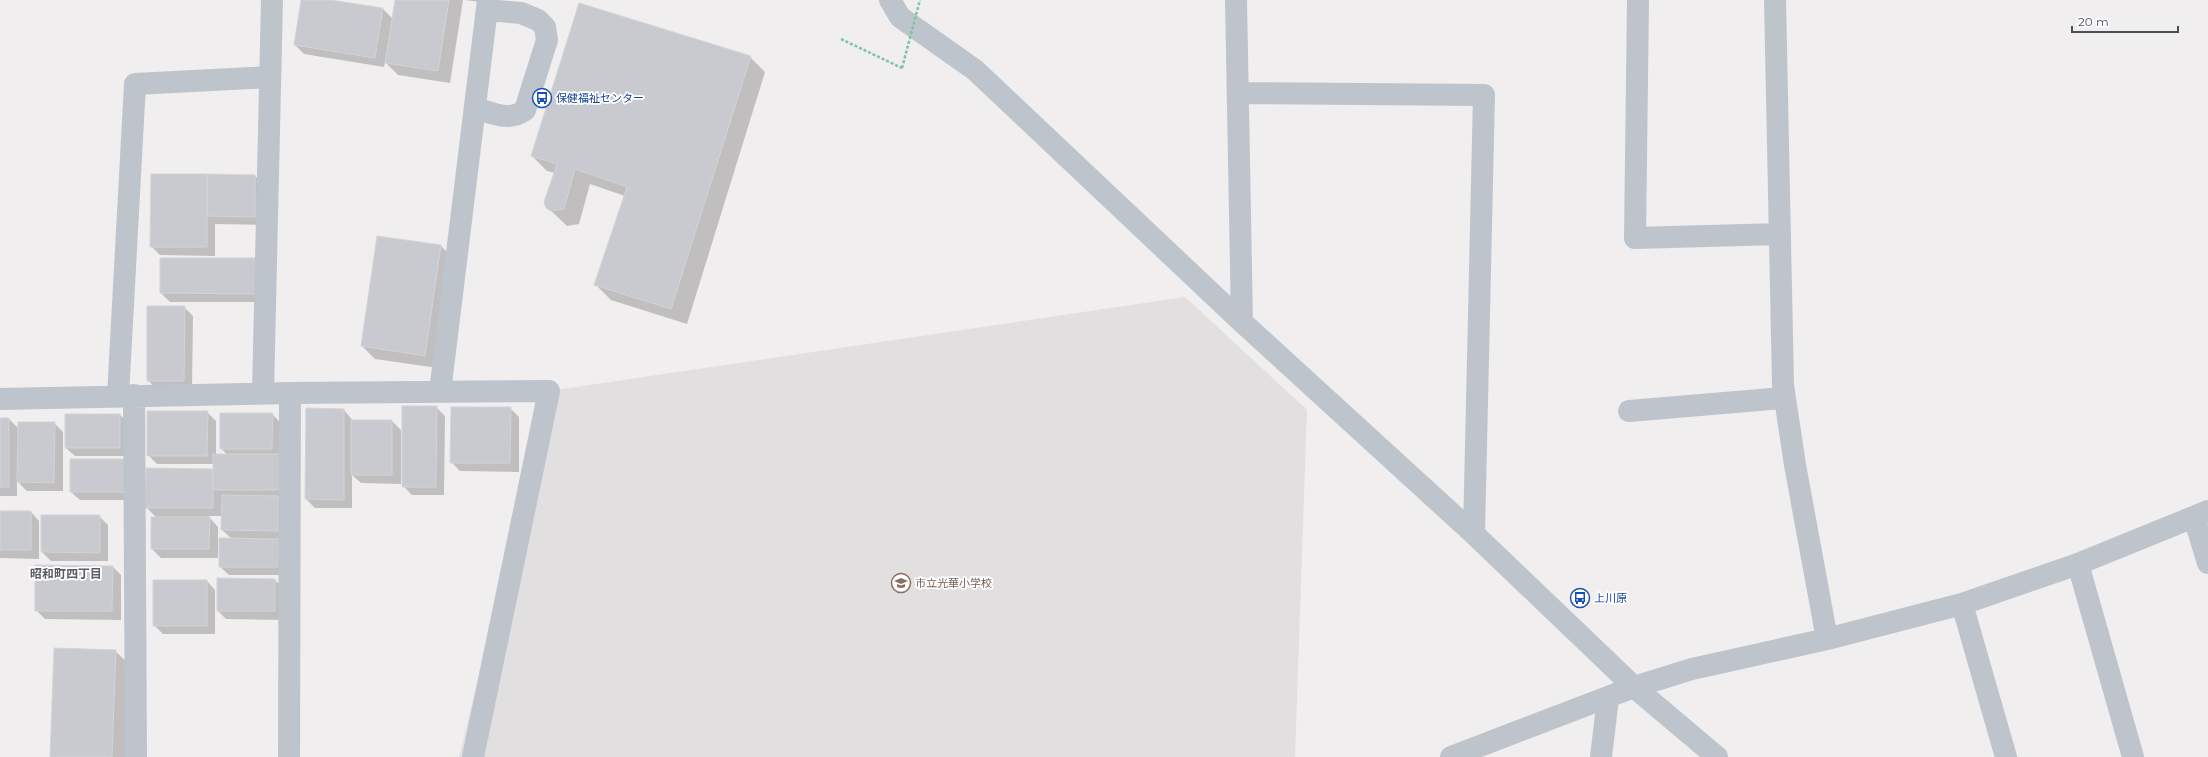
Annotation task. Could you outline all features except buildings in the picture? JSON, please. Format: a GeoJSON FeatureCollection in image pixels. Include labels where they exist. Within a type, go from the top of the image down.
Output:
{"type":"FeatureCollection","features":[{"type":"Feature","properties":{"kind":"street"},"geometry":{"type":"LineString","coordinates":[[263,393],[272,0]]}},
{"type":"Feature","properties":{"kind":"street"},"geometry":{"type":"LineString","coordinates":[[890,0],[900,17],[974,70],[1242,322],[1474,534],[1634,687],[1717,757]]}},
{"type":"Feature","properties":{"kind":"street"},"geometry":{"type":"LineString","coordinates":[[1236,0],[1242,322]]}},
{"type":"Feature","properties":{"kind":"street"},"geometry":{"type":"LineString","coordinates":[[1638,0],[1635,238],[1780,234]]}},
{"type":"Feature","properties":{"kind":"street"},"geometry":{"type":"LineString","coordinates":[[1775,0],[1784,398],[1827,639]]}},
{"type":"Feature","properties":{"kind":"street"},"geometry":{"type":"LineString","coordinates":[[440,392],[475,108],[488,5],[521,13],[538,20],[545,27],[547,40],[525,110],[517,116],[507,117],[475,108]]}},
{"type":"Feature","properties":{"kind":"street"},"geometry":{"type":"LineString","coordinates":[[136,757],[126,396],[135,84],[270,77]]}},
{"type":"Feature","properties":{"kind":"street"},"geometry":{"type":"LineString","coordinates":[[1238,93],[1484,95],[1474,534]]}},
{"type":"Feature","properties":{"kind":"street"},"geometry":{"type":"LineString","coordinates":[[0,399],[263,393],[549,391],[472,757]]}},
{"type":"Feature","properties":{"kind":"street"},"geometry":{"type":"LineString","coordinates":[[289,757],[290,393]]}},
{"type":"Feature","properties":{"kind":"street"},"geometry":{"type":"LineString","coordinates":[[1629,410],[1784,398]]}},
{"type":"Feature","properties":{"kind":"street"},"geometry":{"type":"LineString","coordinates":[[1451,757],[1634,687],[1692,670],[1827,639],[1962,604],[2078,564],[2201,514],[2208,563]]}},
{"type":"Feature","properties":{"kind":"street"},"geometry":{"type":"LineString","coordinates":[[2078,564],[2133,757]]}},
{"type":"Feature","properties":{"kind":"street"},"geometry":{"type":"LineString","coordinates":[[1962,604],[2006,757]]}},
{"type":"Feature","properties":{"kind":"street"},"geometry":{"type":"LineString","coordinates":[[1601,757],[1608,698]]}},
{"type":"Feature","properties":{"kind":"path"},"geometry":{"type":"LineString","coordinates":[[841,39],[902,68],[920,0]]}},
{"type":"Feature","properties":{"kind":"shaded area","name":"市立光華小学校"},"geometry":{"type":"Polygon","coordinates":[[[1185,297],[1307,410],[1295,757],[459,757],[549,391],[1185,297]]]}},
{"type":"Feature","properties":{"kind":"place","name":"保健福祉センター"},"geometry":{"type":"Point","coordinates":[542,98]}},
{"type":"Feature","properties":{"kind":"place","name":"市立光華小学校"},"geometry":{"type":"Point","coordinates":[901,583]}},
{"type":"Feature","properties":{"kind":"place","name":"上川原"},"geometry":{"type":"Point","coordinates":[1580,598]}},
{"type":"Feature","properties":{"kind":"district","name":"昭和町四丁目"},"geometry":{"type":"Point","coordinates":[66,574]}}]}
